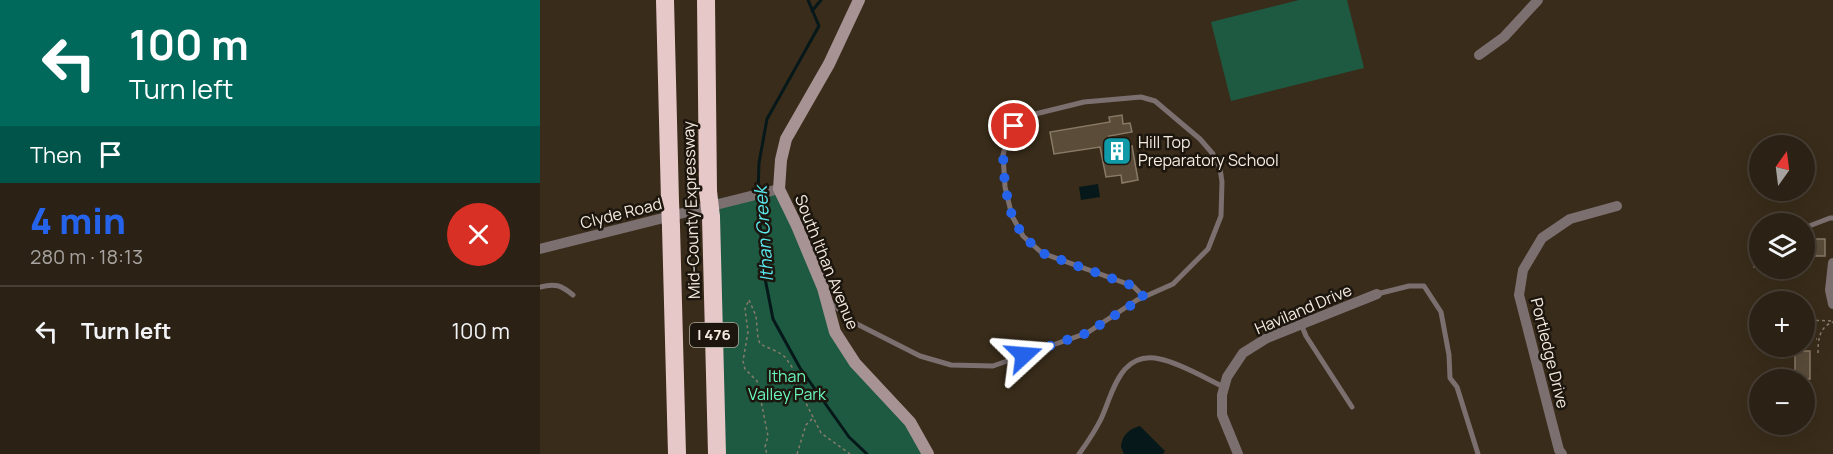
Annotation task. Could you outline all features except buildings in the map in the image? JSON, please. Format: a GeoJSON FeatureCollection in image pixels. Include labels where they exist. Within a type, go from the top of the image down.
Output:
{"type":"FeatureCollection","features":[{"type":"Feature","properties":{"kind":"highway","name":"Mid-County Expressway"},"geometry":{"type":"LineString","coordinates":[[665,0],[677,454]]}},
{"type":"Feature","properties":{"kind":"highway","name":"Mid-County Expressway"},"geometry":{"type":"LineString","coordinates":[[706,0],[708,191],[711,217],[717,454]]}},
{"type":"Feature","properties":{"kind":"street","name":"South Ithan Avenue"},"geometry":{"type":"LineString","coordinates":[[859,0],[829,64],[786,139],[781,160],[779,189],[797,226],[825,296],[835,332],[855,363],[910,422],[928,454]]}},
{"type":"Feature","properties":{"kind":"street"},"geometry":{"type":"LineString","coordinates":[[1479,55],[1504,37],[1538,0]]}},
{"type":"Feature","properties":{"kind":"street","name":"Clyde Road"},"geometry":{"type":"LineString","coordinates":[[540,249],[779,189]]}},
{"type":"Feature","properties":{"kind":"street","name":"Portledge Drive"},"geometry":{"type":"LineString","coordinates":[[1562,454],[1559,450],[1519,295],[1523,270],[1542,238],[1570,219],[1617,206]]}},
{"type":"Feature","properties":{"kind":"street"},"geometry":{"type":"LineString","coordinates":[[1833,263],[1830,290],[1833,304]]}},
{"type":"Feature","properties":{"kind":"street","name":"Haviland Drive"},"geometry":{"type":"LineString","coordinates":[[1238,454],[1221,414],[1227,377],[1243,353],[1267,338],[1300,323],[1377,294]]}},
{"type":"Feature","properties":{"kind":"lane"},"geometry":{"type":"LineString","coordinates":[[825,296],[851,321],[920,356],[951,365],[993,366],[1087,333],[1144,297],[1173,284],[1208,249],[1221,216],[1220,168],[1213,154],[1200,139],[1155,101],[1141,97],[1084,102],[1027,116],[1014,126],[1003,155],[1005,187],[1012,216],[1023,236],[1042,253],[1133,286],[1144,297]]}},
{"type":"Feature","properties":{"kind":"lane"},"geometry":{"type":"LineString","coordinates":[[1815,224],[1833,219]]}},
{"type":"Feature","properties":{"kind":"lane"},"geometry":{"type":"LineString","coordinates":[[540,287],[557,285],[573,295]]}},
{"type":"Feature","properties":{"kind":"lane"},"geometry":{"type":"LineString","coordinates":[[1377,294],[1409,286],[1424,286],[1441,312],[1449,356],[1450,378],[1457,387],[1478,454]]}},
{"type":"Feature","properties":{"kind":"lane"},"geometry":{"type":"LineString","coordinates":[[1300,323],[1352,407]]}},
{"type":"Feature","properties":{"kind":"lane"},"geometry":{"type":"LineString","coordinates":[[1078,454],[1099,423],[1120,375],[1126,368],[1142,359],[1160,359],[1224,387]]}},
{"type":"Feature","properties":{"kind":"path"},"geometry":{"type":"LineString","coordinates":[[767,454],[765,447],[768,436],[757,381],[745,369],[743,361],[748,332],[745,309],[749,300],[756,316],[760,344],[778,352],[789,362],[795,381],[821,433],[850,454]]}},
{"type":"Feature","properties":{"kind":"path"},"geometry":{"type":"LineString","coordinates":[[1815,321],[1833,322]]}},
{"type":"Feature","properties":{"kind":"path"},"geometry":{"type":"LineString","coordinates":[[1818,353],[1818,339],[1823,329],[1833,322]]}},
{"type":"Feature","properties":{"kind":"path"},"geometry":{"type":"LineString","coordinates":[[797,454],[806,425],[813,417]]}},
{"type":"Feature","properties":{"kind":"green space"},"geometry":{"type":"Polygon","coordinates":[[[1299,0],[1347,0],[1364,68],[1231,101],[1211,22],[1299,0]]]}},
{"type":"Feature","properties":{"kind":"green space","name":"Ithan Valley Park"},"geometry":{"type":"Polygon","coordinates":[[[779,189],[835,332],[910,422],[928,454],[721,454],[709,200],[779,189]]]}},
{"type":"Feature","properties":{"kind":"shaded area"},"geometry":{"type":"Polygon","coordinates":[[[1098,184],[1100,197],[1081,200],[1079,187],[1098,184]]]}},
{"type":"Feature","properties":{"kind":"shaded area"},"geometry":{"type":"Polygon","coordinates":[[[1140,426],[1165,451],[1163,454],[1124,454],[1121,447],[1125,436],[1129,431],[1140,426]]]}},
{"type":"Feature","properties":{"kind":"waterway","name":"Ithan Creek"},"geometry":{"type":"LineString","coordinates":[[808,0],[819,26],[767,119],[759,163],[758,193],[763,268],[773,319],[800,368],[849,437],[867,454]]}},
{"type":"Feature","properties":{"kind":"waterway"},"geometry":{"type":"LineString","coordinates":[[812,11],[821,0]]}},
{"type":"Feature","properties":{"kind":"place","name":"Hill Top Preparatory School"},"geometry":{"type":"Point","coordinates":[1117,151]}},
{"type":"Feature","properties":{"kind":"route"},"geometry":{"type":"LineString","coordinates":[[1014,126],[1003,155],[1005,187],[1012,216],[1023,236],[1042,253],[1133,286],[1144,297],[1087,333],[1024,355]]}}]}
